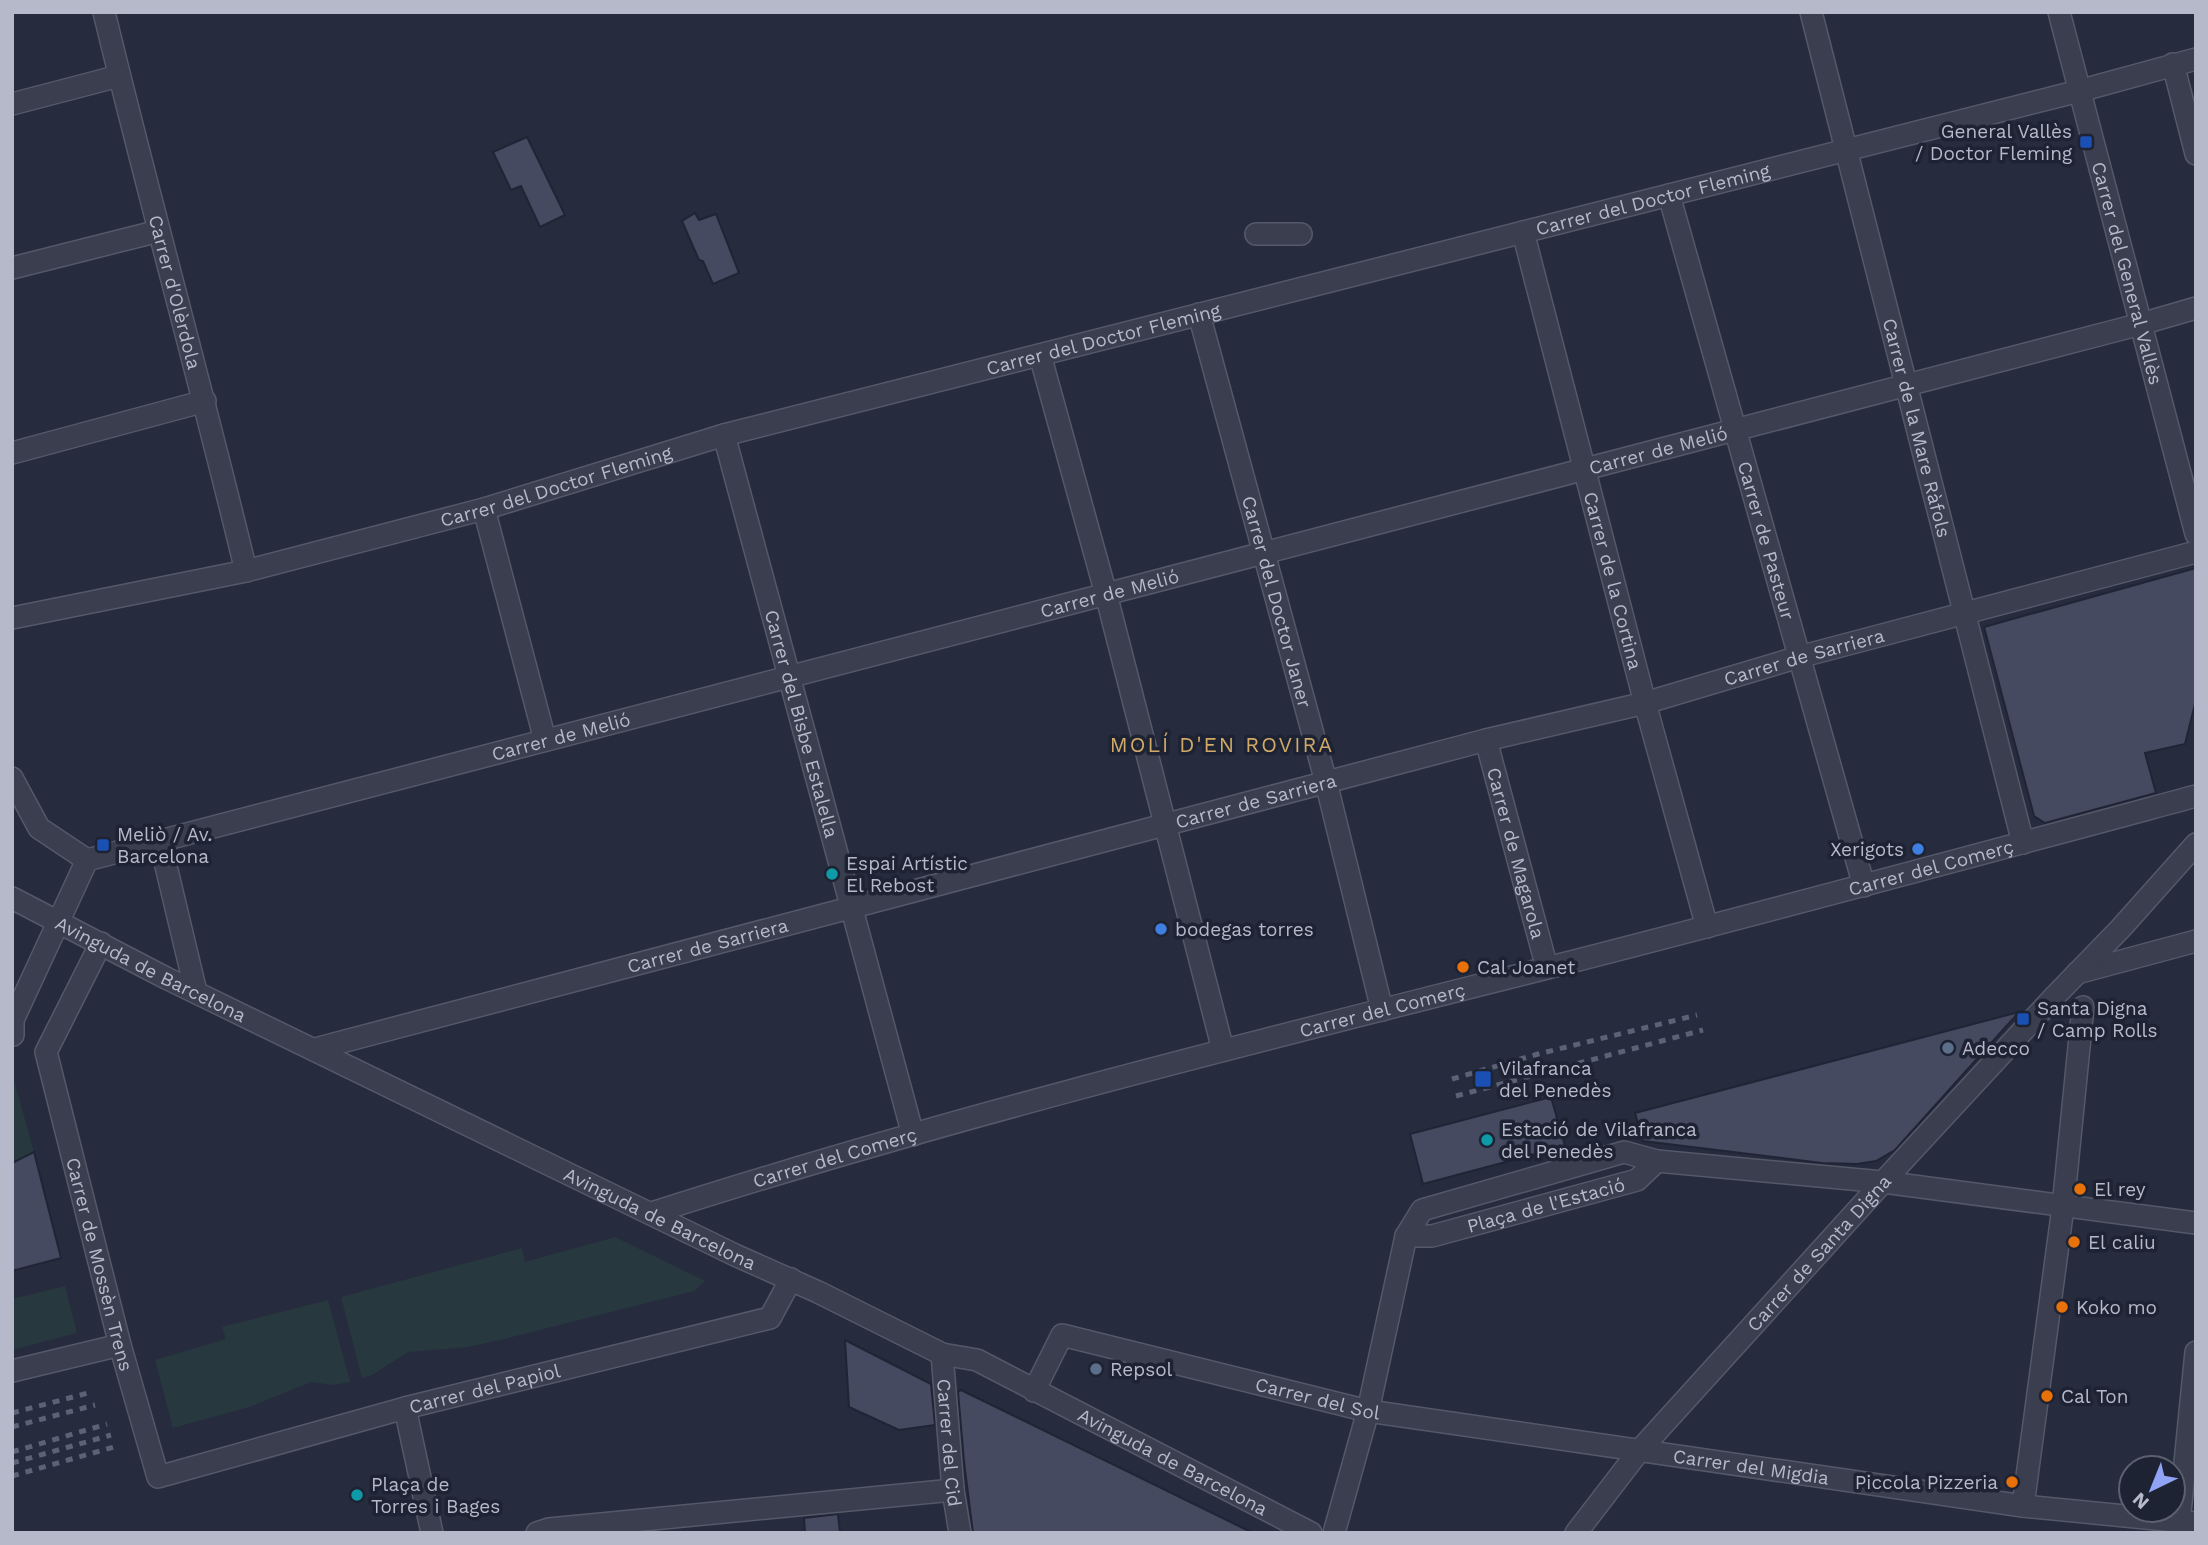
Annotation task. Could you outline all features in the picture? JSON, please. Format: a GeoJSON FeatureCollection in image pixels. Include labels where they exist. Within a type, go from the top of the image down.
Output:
{"type":"FeatureCollection","features":[{"type":"Feature","properties":{"kind":"street","name":"Carrer d'Olèrdola"},"geometry":{"type":"LineString","coordinates":[[104,12],[205,401],[246,571]]}},
{"type":"Feature","properties":{"kind":"street","name":"Carrer de la Mare Ràfols"},"geometry":{"type":"LineString","coordinates":[[1811,12],[2023,843]]}},
{"type":"Feature","properties":{"kind":"street","name":"Carrer del General Vallès"},"geometry":{"type":"LineString","coordinates":[[2059,12],[2196,534]]}},
{"type":"Feature","properties":{"kind":"street","name":"Carrer del Doctor Fleming"},"geometry":{"type":"LineString","coordinates":[[12,618],[246,571],[484,509],[724,435],[2196,59]]}},
{"type":"Feature","properties":{"kind":"street"},"geometry":{"type":"LineString","coordinates":[[2173,64],[2196,154]]}},
{"type":"Feature","properties":{"kind":"street"},"geometry":{"type":"LineString","coordinates":[[12,104],[119,76]]}},
{"type":"Feature","properties":{"kind":"street","name":"Carrer de Pasteur"},"geometry":{"type":"LineString","coordinates":[[1669,195],[1864,886]]}},
{"type":"Feature","properties":{"kind":"street"},"geometry":{"type":"LineString","coordinates":[[12,268],[159,231]]}},
{"type":"Feature","properties":{"kind":"street","name":"Carrer de la Cortina"},"geometry":{"type":"LineString","coordinates":[[1523,232],[1645,703],[1707,927]]}},
{"type":"Feature","properties":{"kind":"street"},"geometry":{"type":"LineString","coordinates":[[1256,234],[1301,234]]}},
{"type":"Feature","properties":{"kind":"street","name":"Carrer de Melió"},"geometry":{"type":"LineString","coordinates":[[87,860],[2196,308]]}},
{"type":"Feature","properties":{"kind":"street","name":"Carrer del Doctor Janer"},"geometry":{"type":"LineString","coordinates":[[1199,314],[1326,782],[1382,1010]]}},
{"type":"Feature","properties":{"kind":"street"},"geometry":{"type":"LineString","coordinates":[[1040,355],[1106,594],[1223,1050]]}},
{"type":"Feature","properties":{"kind":"street"},"geometry":{"type":"LineString","coordinates":[[12,453],[205,401]]}},
{"type":"Feature","properties":{"kind":"street","name":"Carrer del Bisbe Estalella"},"geometry":{"type":"LineString","coordinates":[[724,435],[913,1135]]}},
{"type":"Feature","properties":{"kind":"street"},"geometry":{"type":"LineString","coordinates":[[484,509],[545,740]]}},
{"type":"Feature","properties":{"kind":"street","name":"Carrer de Sarriera"},"geometry":{"type":"LineString","coordinates":[[315,1049],[1486,740],[1645,703],[1799,657],[2196,552]]}},
{"type":"Feature","properties":{"kind":"street","name":"Carrer de Magarola"},"geometry":{"type":"LineString","coordinates":[[1486,740],[1546,968]]}},
{"type":"Feature","properties":{"kind":"street"},"geometry":{"type":"LineString","coordinates":[[12,778],[39,828],[87,860],[13,1020],[13,1035],[46,1052],[101,943]]}},
{"type":"Feature","properties":{"kind":"street","name":"Carrer del Comerç"},"geometry":{"type":"LineString","coordinates":[[652,1213],[913,1135],[1223,1050],[1707,927],[2196,796]]}},
{"type":"Feature","properties":{"kind":"street"},"geometry":{"type":"LineString","coordinates":[[160,841],[196,992]]}},
{"type":"Feature","properties":{"kind":"street","name":"Carrer de Santa Digna"},"geometry":{"type":"LineString","coordinates":[[1576,1533],[1639,1451],[2196,844]]}},
{"type":"Feature","properties":{"kind":"street","name":"Avinguda de Barcelona"},"geometry":{"type":"LineString","coordinates":[[12,898],[196,992],[735,1255],[791,1279],[942,1354],[977,1360],[1311,1533]]}},
{"type":"Feature","properties":{"kind":"street"},"geometry":{"type":"LineString","coordinates":[[2120,928],[2136,957]]}},
{"type":"Feature","properties":{"kind":"street"},"geometry":{"type":"LineString","coordinates":[[2074,976],[2196,941]]}},
{"type":"Feature","properties":{"kind":"street"},"geometry":{"type":"LineString","coordinates":[[2023,1506],[2063,1207],[2083,1007]]}},
{"type":"Feature","properties":{"kind":"street","name":"Carrer de Mossèn Trens"},"geometry":{"type":"LineString","coordinates":[[46,1052],[120,1345],[158,1477]]}},
{"type":"Feature","properties":{"kind":"street","name":"Plaça de l'Estació"},"geometry":{"type":"LineString","coordinates":[[1406,1236],[1422,1210],[1470,1195],[1624,1152],[1657,1161]]}},
{"type":"Feature","properties":{"kind":"street"},"geometry":{"type":"LineString","coordinates":[[1657,1161],[1883,1182],[2196,1223]]}},
{"type":"Feature","properties":{"kind":"street","name":"Plaça de l'Estació"},"geometry":{"type":"LineString","coordinates":[[1406,1236],[1432,1236],[1637,1180],[1657,1161]]}},
{"type":"Feature","properties":{"kind":"street"},"geometry":{"type":"LineString","coordinates":[[1334,1533],[1368,1411],[1406,1236]]}},
{"type":"Feature","properties":{"kind":"street","name":"Carrer del Papiol"},"geometry":{"type":"LineString","coordinates":[[158,1477],[405,1408],[770,1318],[791,1279]]}},
{"type":"Feature","properties":{"kind":"street","name":"Carrer del Sol"},"geometry":{"type":"LineString","coordinates":[[1034,1391],[1062,1335],[1368,1411],[1639,1451]]}},
{"type":"Feature","properties":{"kind":"street"},"geometry":{"type":"LineString","coordinates":[[12,1371],[120,1345]]}},
{"type":"Feature","properties":{"kind":"street"},"geometry":{"type":"LineString","coordinates":[[2185,1526],[2196,1352]]}},
{"type":"Feature","properties":{"kind":"street","name":"Carrer del Cid"},"geometry":{"type":"LineString","coordinates":[[942,1354],[953,1490],[960,1533]]}},
{"type":"Feature","properties":{"kind":"street"},"geometry":{"type":"LineString","coordinates":[[405,1408],[432,1533]]}},
{"type":"Feature","properties":{"kind":"street","name":"Carrer del Migdia"},"geometry":{"type":"LineString","coordinates":[[1639,1451],[2023,1506],[2185,1526]]}},
{"type":"Feature","properties":{"kind":"street"},"geometry":{"type":"LineString","coordinates":[[537,1533],[563,1528],[953,1490]]}},
{"type":"Feature","properties":{"kind":"shaded area"},"geometry":{"type":"Polygon","coordinates":[[[12,1073],[34,1152],[12,1163],[12,1073]]]}},
{"type":"Feature","properties":{"kind":"shaded area"},"geometry":{"type":"Polygon","coordinates":[[[615,1237],[705,1281],[694,1291],[500,1340],[468,1347],[408,1352],[372,1375],[362,1378],[341,1297],[522,1248],[525,1262],[615,1237]]]}},
{"type":"Feature","properties":{"kind":"shaded area"},"geometry":{"type":"Polygon","coordinates":[[[65,1286],[77,1333],[12,1350],[12,1299],[65,1286]]]}},
{"type":"Feature","properties":{"kind":"shaded area"},"geometry":{"type":"Polygon","coordinates":[[[328,1300],[350,1382],[333,1385],[311,1382],[249,1407],[173,1428],[155,1360],[226,1339],[222,1327],[328,1300]]]}},
{"type":"Feature","properties":{"kind":"building"},"geometry":{"type":"Polygon","coordinates":[[[527,137],[565,215],[540,227],[521,186],[511,190],[493,152],[527,137]]]}},
{"type":"Feature","properties":{"kind":"building"},"geometry":{"type":"Polygon","coordinates":[[[695,213],[699,220],[716,214],[739,273],[713,284],[682,221],[695,213]]]}},
{"type":"Feature","properties":{"kind":"building"},"geometry":{"type":"Polygon","coordinates":[[[2196,568],[2196,700],[2185,744],[2145,753],[2156,793],[2045,823],[2034,816],[1984,627],[2196,568]]]}},
{"type":"Feature","properties":{"kind":"building"},"geometry":{"type":"Polygon","coordinates":[[[2019,1012],[1895,1150],[1876,1161],[1857,1164],[1822,1163],[1643,1141],[1635,1113],[2019,1012]]]}},
{"type":"Feature","properties":{"kind":"building","name":"Estació de Vilafranca del Penedès"},"geometry":{"type":"Polygon","coordinates":[[[1551,1097],[1565,1146],[1423,1184],[1410,1134],[1551,1097]]]}},
{"type":"Feature","properties":{"kind":"building"},"geometry":{"type":"Polygon","coordinates":[[[34,1152],[61,1258],[12,1271],[12,1163],[34,1152]]]}},
{"type":"Feature","properties":{"kind":"building"},"geometry":{"type":"Polygon","coordinates":[[[845,1340],[931,1384],[935,1425],[899,1430],[849,1407],[845,1340]]]}},
{"type":"Feature","properties":{"kind":"building"},"geometry":{"type":"Polygon","coordinates":[[[961,1390],[1253,1533],[973,1533],[958,1392],[961,1390]]]}},
{"type":"Feature","properties":{"kind":"building"},"geometry":{"type":"Polygon","coordinates":[[[838,1514],[840,1533],[805,1533],[804,1518],[838,1514]]]}},
{"type":"Feature","properties":{"kind":"railway"},"geometry":{"type":"LineString","coordinates":[[1452,1079],[1538,1054],[1697,1015]]}},
{"type":"Feature","properties":{"kind":"railway"},"geometry":{"type":"LineString","coordinates":[[1456,1096],[1703,1030]]}},
{"type":"Feature","properties":{"kind":"railway"},"geometry":{"type":"LineString","coordinates":[[12,1413],[92,1392]]}},
{"type":"Feature","properties":{"kind":"railway"},"geometry":{"type":"LineString","coordinates":[[12,1427],[95,1405]]}},
{"type":"Feature","properties":{"kind":"railway"},"geometry":{"type":"LineString","coordinates":[[12,1452],[107,1424]]}},
{"type":"Feature","properties":{"kind":"railway"},"geometry":{"type":"LineString","coordinates":[[12,1463],[111,1435]]}},
{"type":"Feature","properties":{"kind":"railway"},"geometry":{"type":"LineString","coordinates":[[12,1476],[114,1447]]}},
{"type":"Feature","properties":{"kind":"place","name":"General Vallès / Doctor Fleming"},"geometry":{"type":"Point","coordinates":[2086,142]}},
{"type":"Feature","properties":{"kind":"place","name":"Meliò / Av. Barcelona"},"geometry":{"type":"Point","coordinates":[103,845]}},
{"type":"Feature","properties":{"kind":"place","name":"Xerigots"},"geometry":{"type":"Point","coordinates":[1918,849]}},
{"type":"Feature","properties":{"kind":"place","name":"Espai Artístic El Rebost"},"geometry":{"type":"Point","coordinates":[832,874]}},
{"type":"Feature","properties":{"kind":"place","name":"bodegas torres"},"geometry":{"type":"Point","coordinates":[1161,929]}},
{"type":"Feature","properties":{"kind":"place","name":"Cal Joanet"},"geometry":{"type":"Point","coordinates":[1463,967]}},
{"type":"Feature","properties":{"kind":"place","name":"Santa Digna / Camp Rolls"},"geometry":{"type":"Point","coordinates":[2023,1019]}},
{"type":"Feature","properties":{"kind":"place","name":"Adecco"},"geometry":{"type":"Point","coordinates":[1948,1048]}},
{"type":"Feature","properties":{"kind":"place","name":"Vilafranca del Penedès"},"geometry":{"type":"Point","coordinates":[1483,1079]}},
{"type":"Feature","properties":{"kind":"place","name":"Estació de Vilafranca del Penedès"},"geometry":{"type":"Point","coordinates":[1487,1140]}},
{"type":"Feature","properties":{"kind":"place","name":"El rey"},"geometry":{"type":"Point","coordinates":[2080,1189]}},
{"type":"Feature","properties":{"kind":"place","name":"El caliu"},"geometry":{"type":"Point","coordinates":[2074,1242]}},
{"type":"Feature","properties":{"kind":"place","name":"Koko mo"},"geometry":{"type":"Point","coordinates":[2062,1307]}},
{"type":"Feature","properties":{"kind":"place","name":"Repsol"},"geometry":{"type":"Point","coordinates":[1096,1369]}},
{"type":"Feature","properties":{"kind":"place","name":"Cal Ton"},"geometry":{"type":"Point","coordinates":[2047,1396]}},
{"type":"Feature","properties":{"kind":"place","name":"Piccola Pizzeria"},"geometry":{"type":"Point","coordinates":[2012,1482]}},
{"type":"Feature","properties":{"kind":"place","name":"Plaça de Torres i Bages"},"geometry":{"type":"Point","coordinates":[357,1495]}},
{"type":"Feature","properties":{"kind":"district","name":"MOLÍ D'EN ROVIRA"},"geometry":{"type":"Point","coordinates":[1222,745]}}]}
